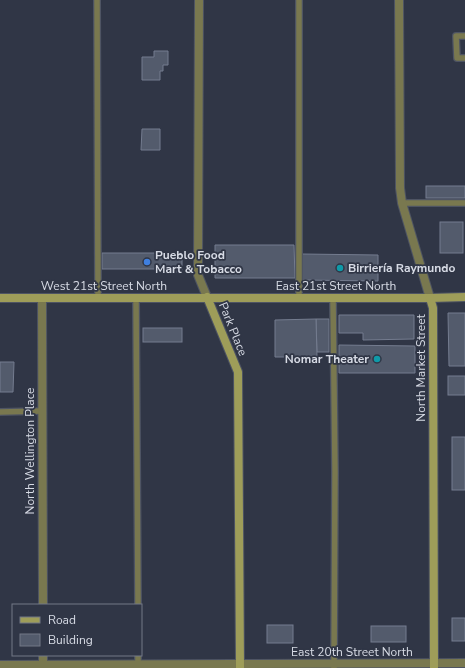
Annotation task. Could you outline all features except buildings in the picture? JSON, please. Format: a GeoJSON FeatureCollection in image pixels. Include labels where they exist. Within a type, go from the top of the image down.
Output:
{"type":"FeatureCollection","features":[{"type":"Feature","properties":{"kind":"street","name":"Park Place"},"geometry":{"type":"LineString","coordinates":[[198,0],[198,275],[238,372],[240,666]]}},
{"type":"Feature","properties":{"kind":"street","name":"North Market Street"},"geometry":{"type":"LineString","coordinates":[[399,0],[400,188],[402,203],[433,308],[434,666]]}},
{"type":"Feature","properties":{"kind":"street","name":"East 21st Street North"},"geometry":{"type":"LineString","coordinates":[[207,298],[465,297]]}},
{"type":"Feature","properties":{"kind":"street","name":"West 21st Street North"},"geometry":{"type":"LineString","coordinates":[[0,298],[207,298]]}},
{"type":"Feature","properties":{"kind":"street","name":"North Wellington Place"},"geometry":{"type":"LineString","coordinates":[[42,298],[43,604]]}},
{"type":"Feature","properties":{"kind":"street","name":"East 20th Street North"},"geometry":{"type":"LineString","coordinates":[[0,665],[434,666],[465,663]]}},
{"type":"Feature","properties":{"kind":"lane"},"geometry":{"type":"LineString","coordinates":[[98,0],[98,298]]}},
{"type":"Feature","properties":{"kind":"lane"},"geometry":{"type":"LineString","coordinates":[[299,0],[299,298]]}},
{"type":"Feature","properties":{"kind":"lane"},"geometry":{"type":"LineString","coordinates":[[465,36],[456,36],[457,58],[465,58]]}},
{"type":"Feature","properties":{"kind":"lane"},"geometry":{"type":"LineString","coordinates":[[402,203],[465,203]]}},
{"type":"Feature","properties":{"kind":"lane"},"geometry":{"type":"LineString","coordinates":[[136,298],[138,604]]}},
{"type":"Feature","properties":{"kind":"lane"},"geometry":{"type":"LineString","coordinates":[[333,298],[335,464],[334,666]]}},
{"type":"Feature","properties":{"kind":"lane"},"geometry":{"type":"LineString","coordinates":[[0,412],[42,411]]}},
{"type":"Feature","properties":{"kind":"place","name":"Pueblo Food Mart & Tobacco"},"geometry":{"type":"Point","coordinates":[147,262]}},
{"type":"Feature","properties":{"kind":"place","name":"Birriería Raymundo"},"geometry":{"type":"Point","coordinates":[340,268]}},
{"type":"Feature","properties":{"kind":"place","name":"Nomar Theater"},"geometry":{"type":"Point","coordinates":[377,359]}}]}
